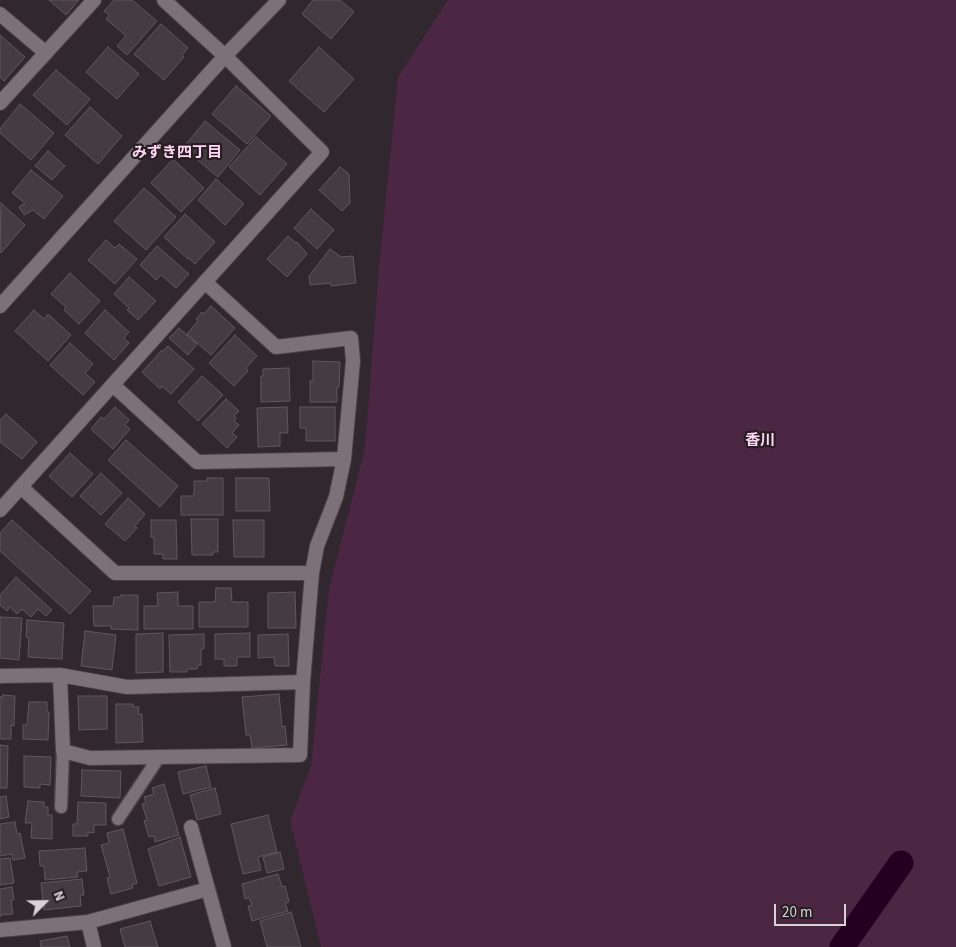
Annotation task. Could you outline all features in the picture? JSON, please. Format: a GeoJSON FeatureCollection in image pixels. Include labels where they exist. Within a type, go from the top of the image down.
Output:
{"type":"FeatureCollection","features":[{"type":"Feature","properties":{"kind":"street"},"geometry":{"type":"LineString","coordinates":[[0,104],[94,0]]}},
{"type":"Feature","properties":{"kind":"street"},"geometry":{"type":"LineString","coordinates":[[0,510],[322,152],[225,56],[164,0]]}},
{"type":"Feature","properties":{"kind":"street"},"geometry":{"type":"LineString","coordinates":[[0,306],[225,56],[279,0]]}},
{"type":"Feature","properties":{"kind":"street"},"geometry":{"type":"LineString","coordinates":[[0,14],[46,53]]}},
{"type":"Feature","properties":{"kind":"street"},"geometry":{"type":"LineString","coordinates":[[60,675],[63,751],[90,758],[300,755],[303,682],[312,573],[317,546],[336,497],[344,459],[353,361],[351,338],[276,347],[205,282]]}},
{"type":"Feature","properties":{"kind":"street"},"geometry":{"type":"LineString","coordinates":[[113,385],[197,462],[344,459]]}},
{"type":"Feature","properties":{"kind":"street"},"geometry":{"type":"LineString","coordinates":[[21,487],[116,573],[312,573]]}},
{"type":"Feature","properties":{"kind":"street"},"geometry":{"type":"LineString","coordinates":[[0,676],[60,675],[127,686],[303,682]]}},
{"type":"Feature","properties":{"kind":"street"},"geometry":{"type":"LineString","coordinates":[[190,827],[224,947]]}},
{"type":"Feature","properties":{"kind":"street"},"geometry":{"type":"LineString","coordinates":[[0,930],[88,922],[208,889]]}},
{"type":"Feature","properties":{"kind":"street"},"geometry":{"type":"LineString","coordinates":[[88,922],[94,947]]}},
{"type":"Feature","properties":{"kind":"lane"},"geometry":{"type":"LineString","coordinates":[[61,807],[63,751]]}},
{"type":"Feature","properties":{"kind":"lane"},"geometry":{"type":"LineString","coordinates":[[118,819],[159,757]]}},
{"type":"Feature","properties":{"kind":"shaded area"},"geometry":{"type":"Polygon","coordinates":[[[448,0],[956,0],[956,947],[321,947],[290,821],[311,766],[329,589],[365,448],[379,268],[398,77],[448,0]]]}},
{"type":"Feature","properties":{"kind":"building"},"geometry":{"type":"Polygon","coordinates":[[[49,0],[79,0],[66,15],[49,0]]]}},
{"type":"Feature","properties":{"kind":"building"},"geometry":{"type":"Polygon","coordinates":[[[114,0],[132,0],[157,21],[127,55],[117,46],[126,36],[106,19],[109,15],[104,11],[114,0]]]}},
{"type":"Feature","properties":{"kind":"building"},"geometry":{"type":"Polygon","coordinates":[[[313,0],[340,0],[354,12],[331,39],[302,14],[313,0]]]}},
{"type":"Feature","properties":{"kind":"building"},"geometry":{"type":"Polygon","coordinates":[[[161,24],[188,48],[182,55],[184,57],[164,80],[134,54],[161,24]]]}},
{"type":"Feature","properties":{"kind":"building"},"geometry":{"type":"Polygon","coordinates":[[[0,35],[25,57],[4,81],[0,77],[0,35]]]}},
{"type":"Feature","properties":{"kind":"building"},"geometry":{"type":"Polygon","coordinates":[[[108,47],[139,74],[117,99],[86,72],[108,47]]]}},
{"type":"Feature","properties":{"kind":"building"},"geometry":{"type":"Polygon","coordinates":[[[319,47],[354,79],[324,112],[289,81],[319,47]]]}},
{"type":"Feature","properties":{"kind":"building"},"geometry":{"type":"Polygon","coordinates":[[[56,70],[90,99],[67,125],[33,95],[56,70]]]}},
{"type":"Feature","properties":{"kind":"building"},"geometry":{"type":"Polygon","coordinates":[[[236,86],[271,116],[247,144],[212,114],[236,86]]]}},
{"type":"Feature","properties":{"kind":"building"},"geometry":{"type":"Polygon","coordinates":[[[20,104],[54,133],[31,160],[0,133],[0,129],[20,104]]]}},
{"type":"Feature","properties":{"kind":"building"},"geometry":{"type":"Polygon","coordinates":[[[90,107],[122,136],[98,164],[65,135],[90,107]]]}},
{"type":"Feature","properties":{"kind":"building"},"geometry":{"type":"Polygon","coordinates":[[[205,121],[240,150],[218,177],[183,148],[205,121]]]}},
{"type":"Feature","properties":{"kind":"building"},"geometry":{"type":"Polygon","coordinates":[[[256,137],[287,164],[260,195],[229,167],[256,137]]]}},
{"type":"Feature","properties":{"kind":"building"},"geometry":{"type":"Polygon","coordinates":[[[48,151],[65,166],[52,180],[35,166],[48,151]]]}},
{"type":"Feature","properties":{"kind":"building"},"geometry":{"type":"Polygon","coordinates":[[[173,159],[204,188],[181,212],[151,183],[173,159]]]}},
{"type":"Feature","properties":{"kind":"building"},"geometry":{"type":"Polygon","coordinates":[[[340,167],[349,174],[350,203],[342,211],[319,190],[340,167]]]}},
{"type":"Feature","properties":{"kind":"building"},"geometry":{"type":"Polygon","coordinates":[[[31,170],[63,196],[44,219],[33,210],[24,215],[19,207],[25,203],[12,193],[31,170]]]}},
{"type":"Feature","properties":{"kind":"building"},"geometry":{"type":"Polygon","coordinates":[[[216,179],[244,204],[225,225],[198,200],[216,179]]]}},
{"type":"Feature","properties":{"kind":"building"},"geometry":{"type":"Polygon","coordinates":[[[144,188],[176,217],[146,250],[114,221],[144,188]]]}},
{"type":"Feature","properties":{"kind":"building"},"geometry":{"type":"Polygon","coordinates":[[[1,203],[25,225],[1,253],[0,252],[1,203]]]}},
{"type":"Feature","properties":{"kind":"building"},"geometry":{"type":"Polygon","coordinates":[[[311,209],[334,230],[317,249],[294,228],[311,209]]]}},
{"type":"Feature","properties":{"kind":"building"},"geometry":{"type":"Polygon","coordinates":[[[185,214],[215,242],[195,264],[164,237],[185,214]]]}},
{"type":"Feature","properties":{"kind":"building"},"geometry":{"type":"Polygon","coordinates":[[[288,236],[297,242],[307,254],[287,277],[267,259],[288,236]]]}},
{"type":"Feature","properties":{"kind":"building"},"geometry":{"type":"Polygon","coordinates":[[[106,240],[115,248],[119,244],[137,259],[115,284],[88,260],[106,240]]]}},
{"type":"Feature","properties":{"kind":"building"},"geometry":{"type":"Polygon","coordinates":[[[157,246],[189,274],[176,288],[161,275],[156,280],[140,265],[157,246]]]}},
{"type":"Feature","properties":{"kind":"building"},"geometry":{"type":"Polygon","coordinates":[[[330,249],[341,257],[353,256],[356,283],[331,286],[331,283],[310,285],[309,276],[330,249]]]}},
{"type":"Feature","properties":{"kind":"building"},"geometry":{"type":"Polygon","coordinates":[[[70,273],[100,301],[79,324],[64,310],[66,307],[51,294],[70,273]]]}},
{"type":"Feature","properties":{"kind":"building"},"geometry":{"type":"Polygon","coordinates":[[[129,277],[156,301],[138,320],[127,310],[129,308],[114,294],[129,277]]]}},
{"type":"Feature","properties":{"kind":"building"},"geometry":{"type":"Polygon","coordinates":[[[211,306],[235,328],[211,355],[187,334],[198,321],[196,319],[202,312],[204,314],[211,306]]]}},
{"type":"Feature","properties":{"kind":"building"},"geometry":{"type":"Polygon","coordinates":[[[34,310],[44,319],[48,314],[71,335],[48,361],[15,331],[34,310]]]}},
{"type":"Feature","properties":{"kind":"building"},"geometry":{"type":"Polygon","coordinates":[[[105,310],[129,332],[124,338],[129,343],[114,360],[85,333],[105,310]]]}},
{"type":"Feature","properties":{"kind":"building"},"geometry":{"type":"Polygon","coordinates":[[[179,328],[197,344],[188,355],[169,338],[179,328]]]}},
{"type":"Feature","properties":{"kind":"building"},"geometry":{"type":"Polygon","coordinates":[[[235,335],[257,356],[246,368],[248,371],[234,386],[209,363],[235,335]]]}},
{"type":"Feature","properties":{"kind":"building"},"geometry":{"type":"Polygon","coordinates":[[[70,343],[93,364],[85,373],[95,382],[83,395],[50,365],[70,343]]]}},
{"type":"Feature","properties":{"kind":"building"},"geometry":{"type":"Polygon","coordinates":[[[168,346],[194,369],[171,394],[162,386],[160,389],[142,372],[168,346]]]}},
{"type":"Feature","properties":{"kind":"building"},"geometry":{"type":"Polygon","coordinates":[[[313,361],[340,362],[337,402],[310,402],[310,381],[313,381],[313,361]]]}},
{"type":"Feature","properties":{"kind":"building"},"geometry":{"type":"Polygon","coordinates":[[[289,368],[290,401],[261,402],[261,376],[263,376],[263,369],[289,368]]]}},
{"type":"Feature","properties":{"kind":"building"},"geometry":{"type":"Polygon","coordinates":[[[202,376],[223,395],[198,421],[178,402],[202,376]]]}},
{"type":"Feature","properties":{"kind":"building"},"geometry":{"type":"Polygon","coordinates":[[[226,399],[239,411],[234,416],[236,418],[234,421],[239,425],[232,433],[237,437],[227,448],[202,424],[226,399]]]}},
{"type":"Feature","properties":{"kind":"building"},"geometry":{"type":"Polygon","coordinates":[[[115,407],[129,420],[125,425],[130,429],[113,449],[91,429],[101,417],[104,419],[115,407]]]}},
{"type":"Feature","properties":{"kind":"building"},"geometry":{"type":"Polygon","coordinates":[[[287,407],[288,433],[280,433],[280,446],[258,447],[257,408],[287,407]]]}},
{"type":"Feature","properties":{"kind":"building"},"geometry":{"type":"Polygon","coordinates":[[[300,407],[335,407],[335,441],[306,441],[306,428],[300,428],[300,407]]]}},
{"type":"Feature","properties":{"kind":"building"},"geometry":{"type":"Polygon","coordinates":[[[6,414],[37,442],[22,459],[0,442],[0,420],[6,414]]]}},
{"type":"Feature","properties":{"kind":"building"},"geometry":{"type":"Polygon","coordinates":[[[126,440],[178,486],[160,507],[108,460],[126,440]]]}},
{"type":"Feature","properties":{"kind":"building"},"geometry":{"type":"Polygon","coordinates":[[[70,453],[93,474],[72,497],[49,476],[70,453]]]}},
{"type":"Feature","properties":{"kind":"building"},"geometry":{"type":"Polygon","coordinates":[[[101,473],[122,493],[101,515],[80,496],[101,473]]]}},
{"type":"Feature","properties":{"kind":"building"},"geometry":{"type":"Polygon","coordinates":[[[207,478],[223,478],[223,515],[181,515],[181,496],[194,496],[194,481],[208,481],[207,478]]]}},
{"type":"Feature","properties":{"kind":"building"},"geometry":{"type":"Polygon","coordinates":[[[236,478],[269,478],[270,511],[236,511],[236,478]]]}},
{"type":"Feature","properties":{"kind":"building"},"geometry":{"type":"Polygon","coordinates":[[[128,498],[145,514],[135,526],[137,528],[125,541],[105,524],[128,498]]]}},
{"type":"Feature","properties":{"kind":"building"},"geometry":{"type":"Polygon","coordinates":[[[191,519],[218,519],[218,552],[213,552],[213,555],[192,555],[191,519]]]}},
{"type":"Feature","properties":{"kind":"building"},"geometry":{"type":"Polygon","coordinates":[[[12,520],[91,591],[70,614],[0,551],[0,533],[12,520]]]}},
{"type":"Feature","properties":{"kind":"building"},"geometry":{"type":"Polygon","coordinates":[[[151,520],[176,520],[177,559],[163,559],[163,554],[154,554],[151,520]]]}},
{"type":"Feature","properties":{"kind":"building"},"geometry":{"type":"Polygon","coordinates":[[[233,520],[264,520],[264,557],[234,557],[233,520]]]}},
{"type":"Feature","properties":{"kind":"building"},"geometry":{"type":"Polygon","coordinates":[[[16,577],[52,610],[46,616],[38,609],[31,617],[22,609],[17,614],[10,607],[7,611],[0,605],[0,595],[16,577]]]}},
{"type":"Feature","properties":{"kind":"building"},"geometry":{"type":"Polygon","coordinates":[[[216,588],[231,588],[232,602],[248,602],[248,627],[199,627],[199,602],[215,602],[216,588]]]}},
{"type":"Feature","properties":{"kind":"building"},"geometry":{"type":"Polygon","coordinates":[[[178,592],[178,606],[193,606],[193,629],[144,629],[144,606],[158,606],[157,593],[178,592]]]}},
{"type":"Feature","properties":{"kind":"building"},"geometry":{"type":"Polygon","coordinates":[[[295,592],[296,628],[268,628],[268,593],[295,592]]]}},
{"type":"Feature","properties":{"kind":"building"},"geometry":{"type":"Polygon","coordinates":[[[121,595],[138,595],[138,630],[111,629],[111,626],[94,626],[93,606],[113,606],[114,597],[121,597],[121,595]]]}},
{"type":"Feature","properties":{"kind":"building"},"geometry":{"type":"Polygon","coordinates":[[[0,617],[22,618],[19,660],[0,658],[0,617]]]}},
{"type":"Feature","properties":{"kind":"building"},"geometry":{"type":"Polygon","coordinates":[[[27,620],[64,623],[62,659],[28,657],[29,638],[26,637],[27,620]]]}},
{"type":"Feature","properties":{"kind":"building"},"geometry":{"type":"Polygon","coordinates":[[[85,631],[116,635],[112,670],[81,666],[85,631]]]}},
{"type":"Feature","properties":{"kind":"building"},"geometry":{"type":"Polygon","coordinates":[[[163,633],[163,672],[136,673],[136,634],[163,633]]]}},
{"type":"Feature","properties":{"kind":"building"},"geometry":{"type":"Polygon","coordinates":[[[250,633],[250,657],[237,657],[237,666],[224,666],[224,659],[215,659],[215,634],[250,633]]]}},
{"type":"Feature","properties":{"kind":"building"},"geometry":{"type":"Polygon","coordinates":[[[204,634],[204,649],[201,649],[201,665],[198,665],[197,669],[187,669],[187,672],[170,672],[169,635],[204,634]]]}},
{"type":"Feature","properties":{"kind":"building"},"geometry":{"type":"Polygon","coordinates":[[[288,634],[289,666],[275,666],[274,657],[258,658],[258,635],[288,634]]]}},
{"type":"Feature","properties":{"kind":"building"},"geometry":{"type":"Polygon","coordinates":[[[279,694],[282,727],[285,726],[287,745],[252,748],[250,735],[246,735],[242,697],[279,694]]]}},
{"type":"Feature","properties":{"kind":"building"},"geometry":{"type":"Polygon","coordinates":[[[3,695],[15,696],[14,726],[11,725],[11,739],[0,739],[0,697],[3,697],[3,695]]]}},
{"type":"Feature","properties":{"kind":"building"},"geometry":{"type":"Polygon","coordinates":[[[78,696],[107,696],[107,729],[79,730],[78,696]]]}},
{"type":"Feature","properties":{"kind":"building"},"geometry":{"type":"Polygon","coordinates":[[[29,702],[47,702],[47,712],[49,712],[48,740],[23,739],[23,725],[27,725],[29,702]]]}},
{"type":"Feature","properties":{"kind":"building"},"geometry":{"type":"Polygon","coordinates":[[[116,704],[133,704],[133,707],[139,707],[138,714],[142,714],[143,742],[116,743],[116,704]]]}},
{"type":"Feature","properties":{"kind":"building"},"geometry":{"type":"Polygon","coordinates":[[[0,745],[8,746],[7,788],[0,788],[0,745]]]}},
{"type":"Feature","properties":{"kind":"building"},"geometry":{"type":"Polygon","coordinates":[[[24,756],[51,757],[50,785],[40,784],[40,788],[24,787],[24,756]]]}},
{"type":"Feature","properties":{"kind":"building"},"geometry":{"type":"Polygon","coordinates":[[[206,766],[211,787],[183,794],[178,772],[206,766]]]}},
{"type":"Feature","properties":{"kind":"building"},"geometry":{"type":"Polygon","coordinates":[[[82,770],[121,771],[120,798],[81,796],[82,770]]]}},
{"type":"Feature","properties":{"kind":"building"},"geometry":{"type":"Polygon","coordinates":[[[164,784],[179,835],[155,842],[154,836],[149,837],[144,821],[147,820],[142,804],[146,803],[144,797],[154,794],[152,788],[164,784]]]}},
{"type":"Feature","properties":{"kind":"building"},"geometry":{"type":"Polygon","coordinates":[[[215,788],[221,814],[197,820],[190,795],[215,788]]]}},
{"type":"Feature","properties":{"kind":"building"},"geometry":{"type":"Polygon","coordinates":[[[6,796],[9,817],[0,819],[0,797],[6,796]]]}},
{"type":"Feature","properties":{"kind":"building"},"geometry":{"type":"Polygon","coordinates":[[[28,801],[44,802],[44,807],[48,807],[48,815],[52,815],[52,839],[31,838],[32,823],[25,823],[28,801]]]}},
{"type":"Feature","properties":{"kind":"building"},"geometry":{"type":"Polygon","coordinates":[[[78,802],[106,803],[106,825],[94,825],[94,833],[88,832],[88,836],[73,836],[73,824],[77,824],[78,802]]]}},
{"type":"Feature","properties":{"kind":"building"},"geometry":{"type":"Polygon","coordinates":[[[268,815],[277,852],[258,857],[261,870],[243,874],[231,824],[268,815]]]}},
{"type":"Feature","properties":{"kind":"building"},"geometry":{"type":"Polygon","coordinates":[[[15,822],[17,834],[20,833],[25,858],[13,860],[12,854],[0,856],[0,824],[15,822]]]}},
{"type":"Feature","properties":{"kind":"building"},"geometry":{"type":"Polygon","coordinates":[[[123,829],[137,883],[132,885],[133,888],[111,894],[107,878],[110,877],[101,845],[109,843],[107,833],[123,829]]]}},
{"type":"Feature","properties":{"kind":"building"},"geometry":{"type":"Polygon","coordinates":[[[180,837],[191,877],[159,886],[148,849],[180,837]]]}},
{"type":"Feature","properties":{"kind":"building"},"geometry":{"type":"Polygon","coordinates":[[[85,848],[87,871],[77,872],[78,877],[45,880],[44,866],[40,866],[39,851],[85,848]]]}},
{"type":"Feature","properties":{"kind":"building"},"geometry":{"type":"Polygon","coordinates":[[[280,852],[284,869],[267,873],[263,857],[280,852]]]}},
{"type":"Feature","properties":{"kind":"building"},"geometry":{"type":"Polygon","coordinates":[[[10,858],[14,883],[0,885],[0,859],[10,858]]]}},
{"type":"Feature","properties":{"kind":"building"},"geometry":{"type":"Polygon","coordinates":[[[278,874],[282,887],[285,886],[289,902],[285,903],[288,911],[252,921],[248,906],[252,905],[249,898],[245,899],[242,884],[278,874]]]}},
{"type":"Feature","properties":{"kind":"building"},"geometry":{"type":"Polygon","coordinates":[[[82,879],[84,895],[80,895],[81,906],[44,910],[41,883],[82,879]]]}},
{"type":"Feature","properties":{"kind":"building"},"geometry":{"type":"Polygon","coordinates":[[[12,887],[14,900],[11,900],[13,914],[1,915],[0,917],[0,889],[12,887]]]}},
{"type":"Feature","properties":{"kind":"building"},"geometry":{"type":"Polygon","coordinates":[[[291,912],[301,947],[267,947],[260,921],[291,912]]]}},
{"type":"Feature","properties":{"kind":"building"},"geometry":{"type":"Polygon","coordinates":[[[150,921],[158,947],[125,947],[120,929],[150,921]]]}},
{"type":"Feature","properties":{"kind":"building"},"geometry":{"type":"Polygon","coordinates":[[[67,936],[70,947],[41,947],[40,941],[67,936]]]}},
{"type":"Feature","properties":{"kind":"waterway"},"geometry":{"type":"LineString","coordinates":[[842,947],[901,863]]}},
{"type":"Feature","properties":{"kind":"district","name":"みずき四丁目"},"geometry":{"type":"Point","coordinates":[177,154]}},
{"type":"Feature","properties":{"kind":"district","name":"香川"},"geometry":{"type":"Point","coordinates":[760,442]}}]}
